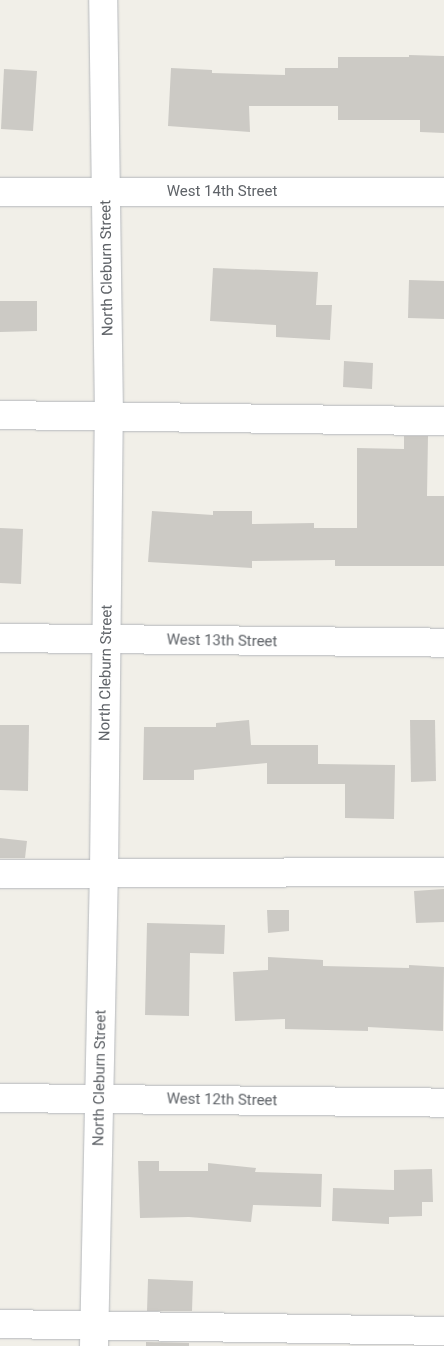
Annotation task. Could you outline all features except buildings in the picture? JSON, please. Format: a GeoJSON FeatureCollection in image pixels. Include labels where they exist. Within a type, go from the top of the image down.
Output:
{"type":"FeatureCollection","features":[{"type":"Feature","properties":{"kind":"street","name":"North Cleburn Street"},"geometry":{"type":"LineString","coordinates":[[94,1336],[104,874],[109,416],[103,0]]}},
{"type":"Feature","properties":{"kind":"street","name":"West 14th Street"},"geometry":{"type":"LineString","coordinates":[[0,192],[444,192]]}},
{"type":"Feature","properties":{"kind":"street"},"geometry":{"type":"LineString","coordinates":[[0,415],[444,421]]}},
{"type":"Feature","properties":{"kind":"street","name":"West 13th Street"},"geometry":{"type":"LineString","coordinates":[[0,638],[444,643]]}},
{"type":"Feature","properties":{"kind":"street"},"geometry":{"type":"LineString","coordinates":[[0,874],[444,872]]}},
{"type":"Feature","properties":{"kind":"street","name":"West 12th Street"},"geometry":{"type":"LineString","coordinates":[[0,1098],[444,1103]]}},
{"type":"Feature","properties":{"kind":"street"},"geometry":{"type":"LineString","coordinates":[[0,1324],[94,1336],[444,1331]]}}]}
